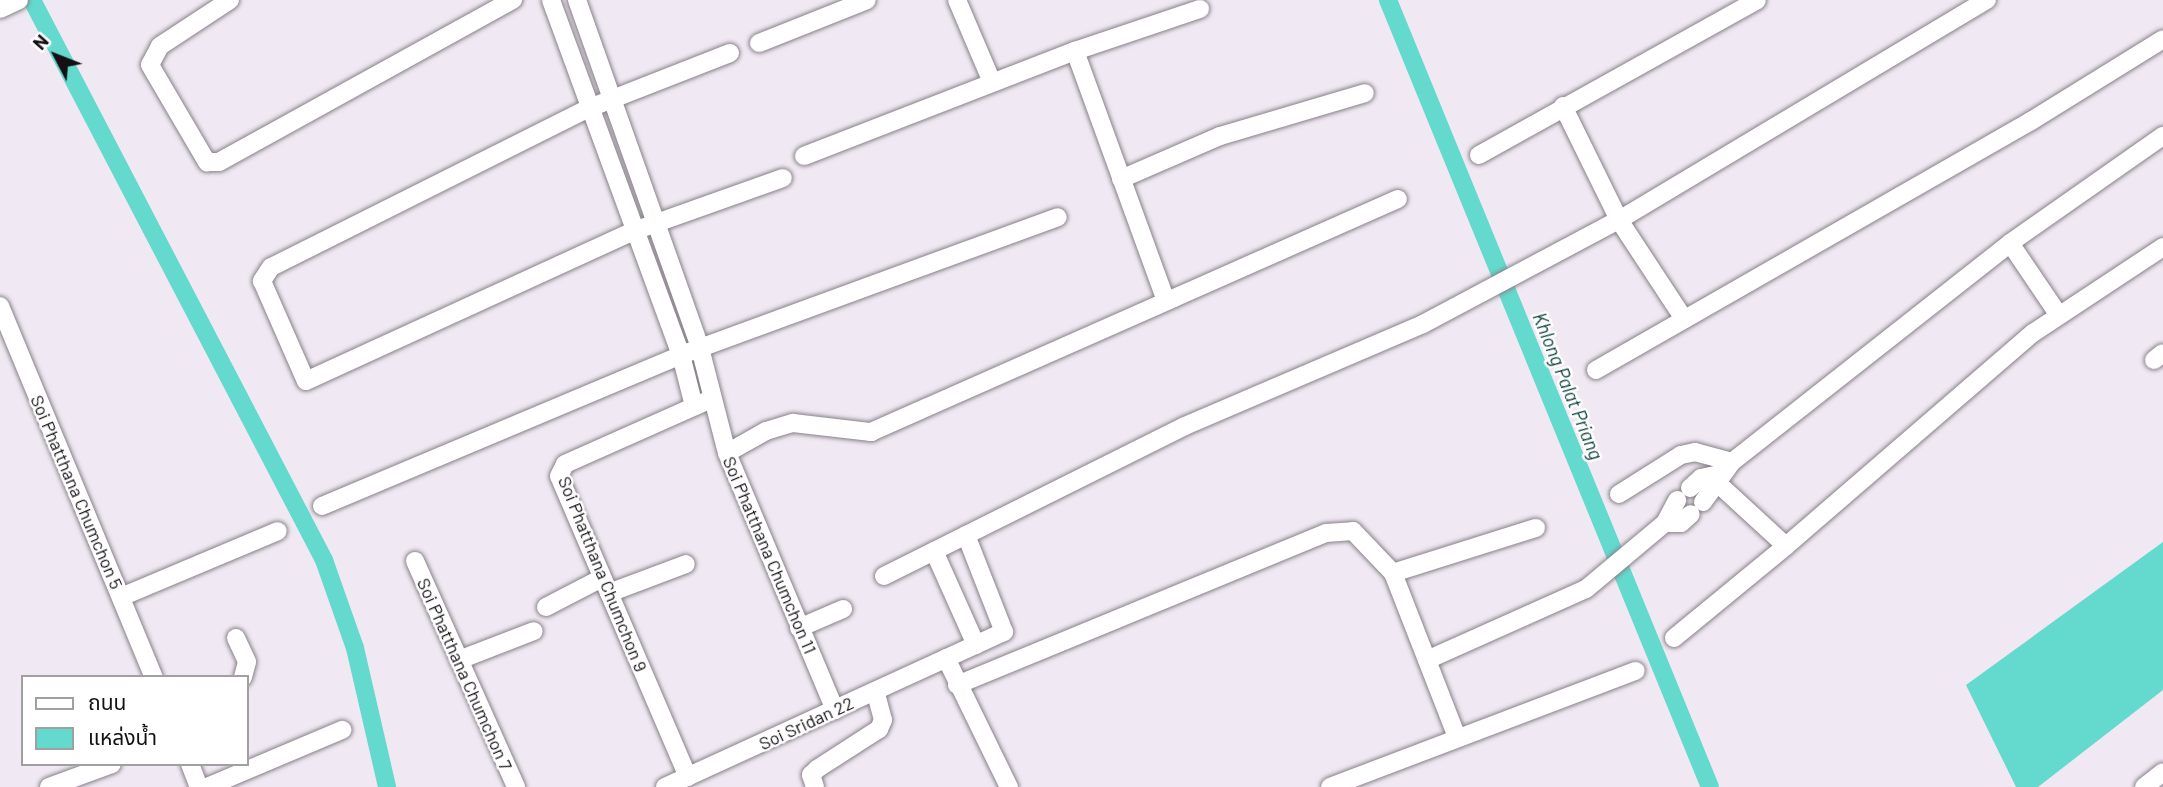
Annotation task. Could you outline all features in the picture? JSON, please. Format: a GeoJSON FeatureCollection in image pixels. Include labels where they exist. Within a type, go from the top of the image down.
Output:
{"type":"FeatureCollection","features":[{"type":"Feature","properties":{"kind":"street"},"geometry":{"type":"LineString","coordinates":[[230,0],[160,46],[150,65],[207,162],[219,162],[513,0]]}},
{"type":"Feature","properties":{"kind":"street"},"geometry":{"type":"LineString","coordinates":[[551,0],[587,109],[681,355],[702,402]]}},
{"type":"Feature","properties":{"kind":"street"},"geometry":{"type":"LineString","coordinates":[[577,0],[609,101],[700,348],[702,402]]}},
{"type":"Feature","properties":{"kind":"street"},"geometry":{"type":"LineString","coordinates":[[759,43],[867,0]]}},
{"type":"Feature","properties":{"kind":"street"},"geometry":{"type":"LineString","coordinates":[[957,0],[992,82]]}},
{"type":"Feature","properties":{"kind":"street"},"geometry":{"type":"LineString","coordinates":[[1479,155],[1757,0]]}},
{"type":"Feature","properties":{"kind":"street"},"geometry":{"type":"LineString","coordinates":[[884,576],[1185,426],[1423,324],[1619,220],[1987,0]]}},
{"type":"Feature","properties":{"kind":"street"},"geometry":{"type":"LineString","coordinates":[[804,156],[1075,51],[1200,9]]}},
{"type":"Feature","properties":{"kind":"street"},"geometry":{"type":"LineString","coordinates":[[1596,370],[2031,121],[2163,40]]}},
{"type":"Feature","properties":{"kind":"street"},"geometry":{"type":"LineString","coordinates":[[1075,51],[1165,298]]}},
{"type":"Feature","properties":{"kind":"street"},"geometry":{"type":"LineString","coordinates":[[730,53],[587,109],[271,268],[262,281],[306,381],[634,231],[783,178]]}},
{"type":"Feature","properties":{"kind":"street"},"geometry":{"type":"LineString","coordinates":[[1121,179],[1220,136],[1365,93]]}},
{"type":"Feature","properties":{"kind":"street"},"geometry":{"type":"LineString","coordinates":[[1563,106],[1619,220],[1684,319]]}},
{"type":"Feature","properties":{"kind":"street"},"geometry":{"type":"LineString","coordinates":[[1427,660],[1586,589],[1665,523],[1684,494],[1721,474],[2010,243],[2163,136]]}},
{"type":"Feature","properties":{"kind":"street"},"geometry":{"type":"LineString","coordinates":[[727,453],[766,430],[793,424],[871,432],[1165,298],[1398,199]]}},
{"type":"Feature","properties":{"kind":"street"},"geometry":{"type":"LineString","coordinates":[[322,506],[681,355],[1058,217]]}},
{"type":"Feature","properties":{"kind":"street"},"geometry":{"type":"LineString","coordinates":[[2010,243],[2058,314]]}},
{"type":"Feature","properties":{"kind":"street"},"geometry":{"type":"LineString","coordinates":[[1674,638],[2058,314],[2086,302],[2163,247]]}},
{"type":"Feature","properties":{"kind":"street","name":"Soi Phatthana Chumchon 5"},"geometry":{"type":"LineString","coordinates":[[0,306],[4,328],[153,675]]}},
{"type":"Feature","properties":{"kind":"street","name":"Soi Phatthana Chumchon 11"},"geometry":{"type":"LineString","coordinates":[[702,402],[727,453],[835,710]]}},
{"type":"Feature","properties":{"kind":"street","name":"Soi Phatthana Chumchon 9"},"geometry":{"type":"LineString","coordinates":[[688,777],[606,586],[560,469],[702,402]]}},
{"type":"Feature","properties":{"kind":"street"},"geometry":{"type":"LineString","coordinates":[[1619,494],[1681,455],[1695,452],[1721,474],[1786,546]]}},
{"type":"Feature","properties":{"kind":"street"},"geometry":{"type":"LineString","coordinates":[[1665,523],[1681,523],[1697,508],[1721,474]]}},
{"type":"Feature","properties":{"kind":"street"},"geometry":{"type":"LineString","coordinates":[[1393,573],[1536,528]]}},
{"type":"Feature","properties":{"kind":"street"},"geometry":{"type":"LineString","coordinates":[[957,685],[1326,533],[1353,530],[1393,573],[1457,737]]}},
{"type":"Feature","properties":{"kind":"street"},"geometry":{"type":"LineString","coordinates":[[121,597],[278,531]]}},
{"type":"Feature","properties":{"kind":"street","name":"Soi Sridan 22"},"geometry":{"type":"LineString","coordinates":[[665,787],[1005,630],[966,535]]}},
{"type":"Feature","properties":{"kind":"street"},"geometry":{"type":"LineString","coordinates":[[934,551],[976,645]]}},
{"type":"Feature","properties":{"kind":"street","name":"Soi Phatthana Chumchon 7"},"geometry":{"type":"LineString","coordinates":[[415,561],[516,787]]}},
{"type":"Feature","properties":{"kind":"street"},"geometry":{"type":"LineString","coordinates":[[546,607],[606,586],[686,564]]}},
{"type":"Feature","properties":{"kind":"street"},"geometry":{"type":"LineString","coordinates":[[799,628],[843,609]]}},
{"type":"Feature","properties":{"kind":"street"},"geometry":{"type":"LineString","coordinates":[[459,660],[534,631]]}},
{"type":"Feature","properties":{"kind":"street"},"geometry":{"type":"LineString","coordinates":[[236,638],[247,662],[244,675]]}},
{"type":"Feature","properties":{"kind":"street"},"geometry":{"type":"LineString","coordinates":[[946,658],[1009,787]]}},
{"type":"Feature","properties":{"kind":"street"},"geometry":{"type":"LineString","coordinates":[[1330,787],[1636,671]]}},
{"type":"Feature","properties":{"kind":"street"},"geometry":{"type":"LineString","coordinates":[[815,787],[811,775],[817,769],[879,729],[883,720],[875,691]]}},
{"type":"Feature","properties":{"kind":"street"},"geometry":{"type":"LineString","coordinates":[[208,787],[342,730]]}},
{"type":"Feature","properties":{"kind":"street"},"geometry":{"type":"LineString","coordinates":[[49,787],[107,766]]}},
{"type":"Feature","properties":{"kind":"street"},"geometry":{"type":"LineString","coordinates":[[191,766],[199,787]]}},
{"type":"Feature","properties":{"kind":"street"},"geometry":{"type":"LineString","coordinates":[[2144,787],[2163,772]]}},
{"type":"Feature","properties":{"kind":"water"},"geometry":{"type":"Polygon","coordinates":[[[2163,542],[2163,690],[2038,787],[2016,787],[1966,685],[2163,542]]]}},
{"type":"Feature","properties":{"kind":"waterway"},"geometry":{"type":"LineString","coordinates":[[32,0],[324,560],[355,648],[387,787]]}},
{"type":"Feature","properties":{"kind":"waterway","name":"Khlong Palat Priang"},"geometry":{"type":"LineString","coordinates":[[1388,0],[1710,787]]}}]}
